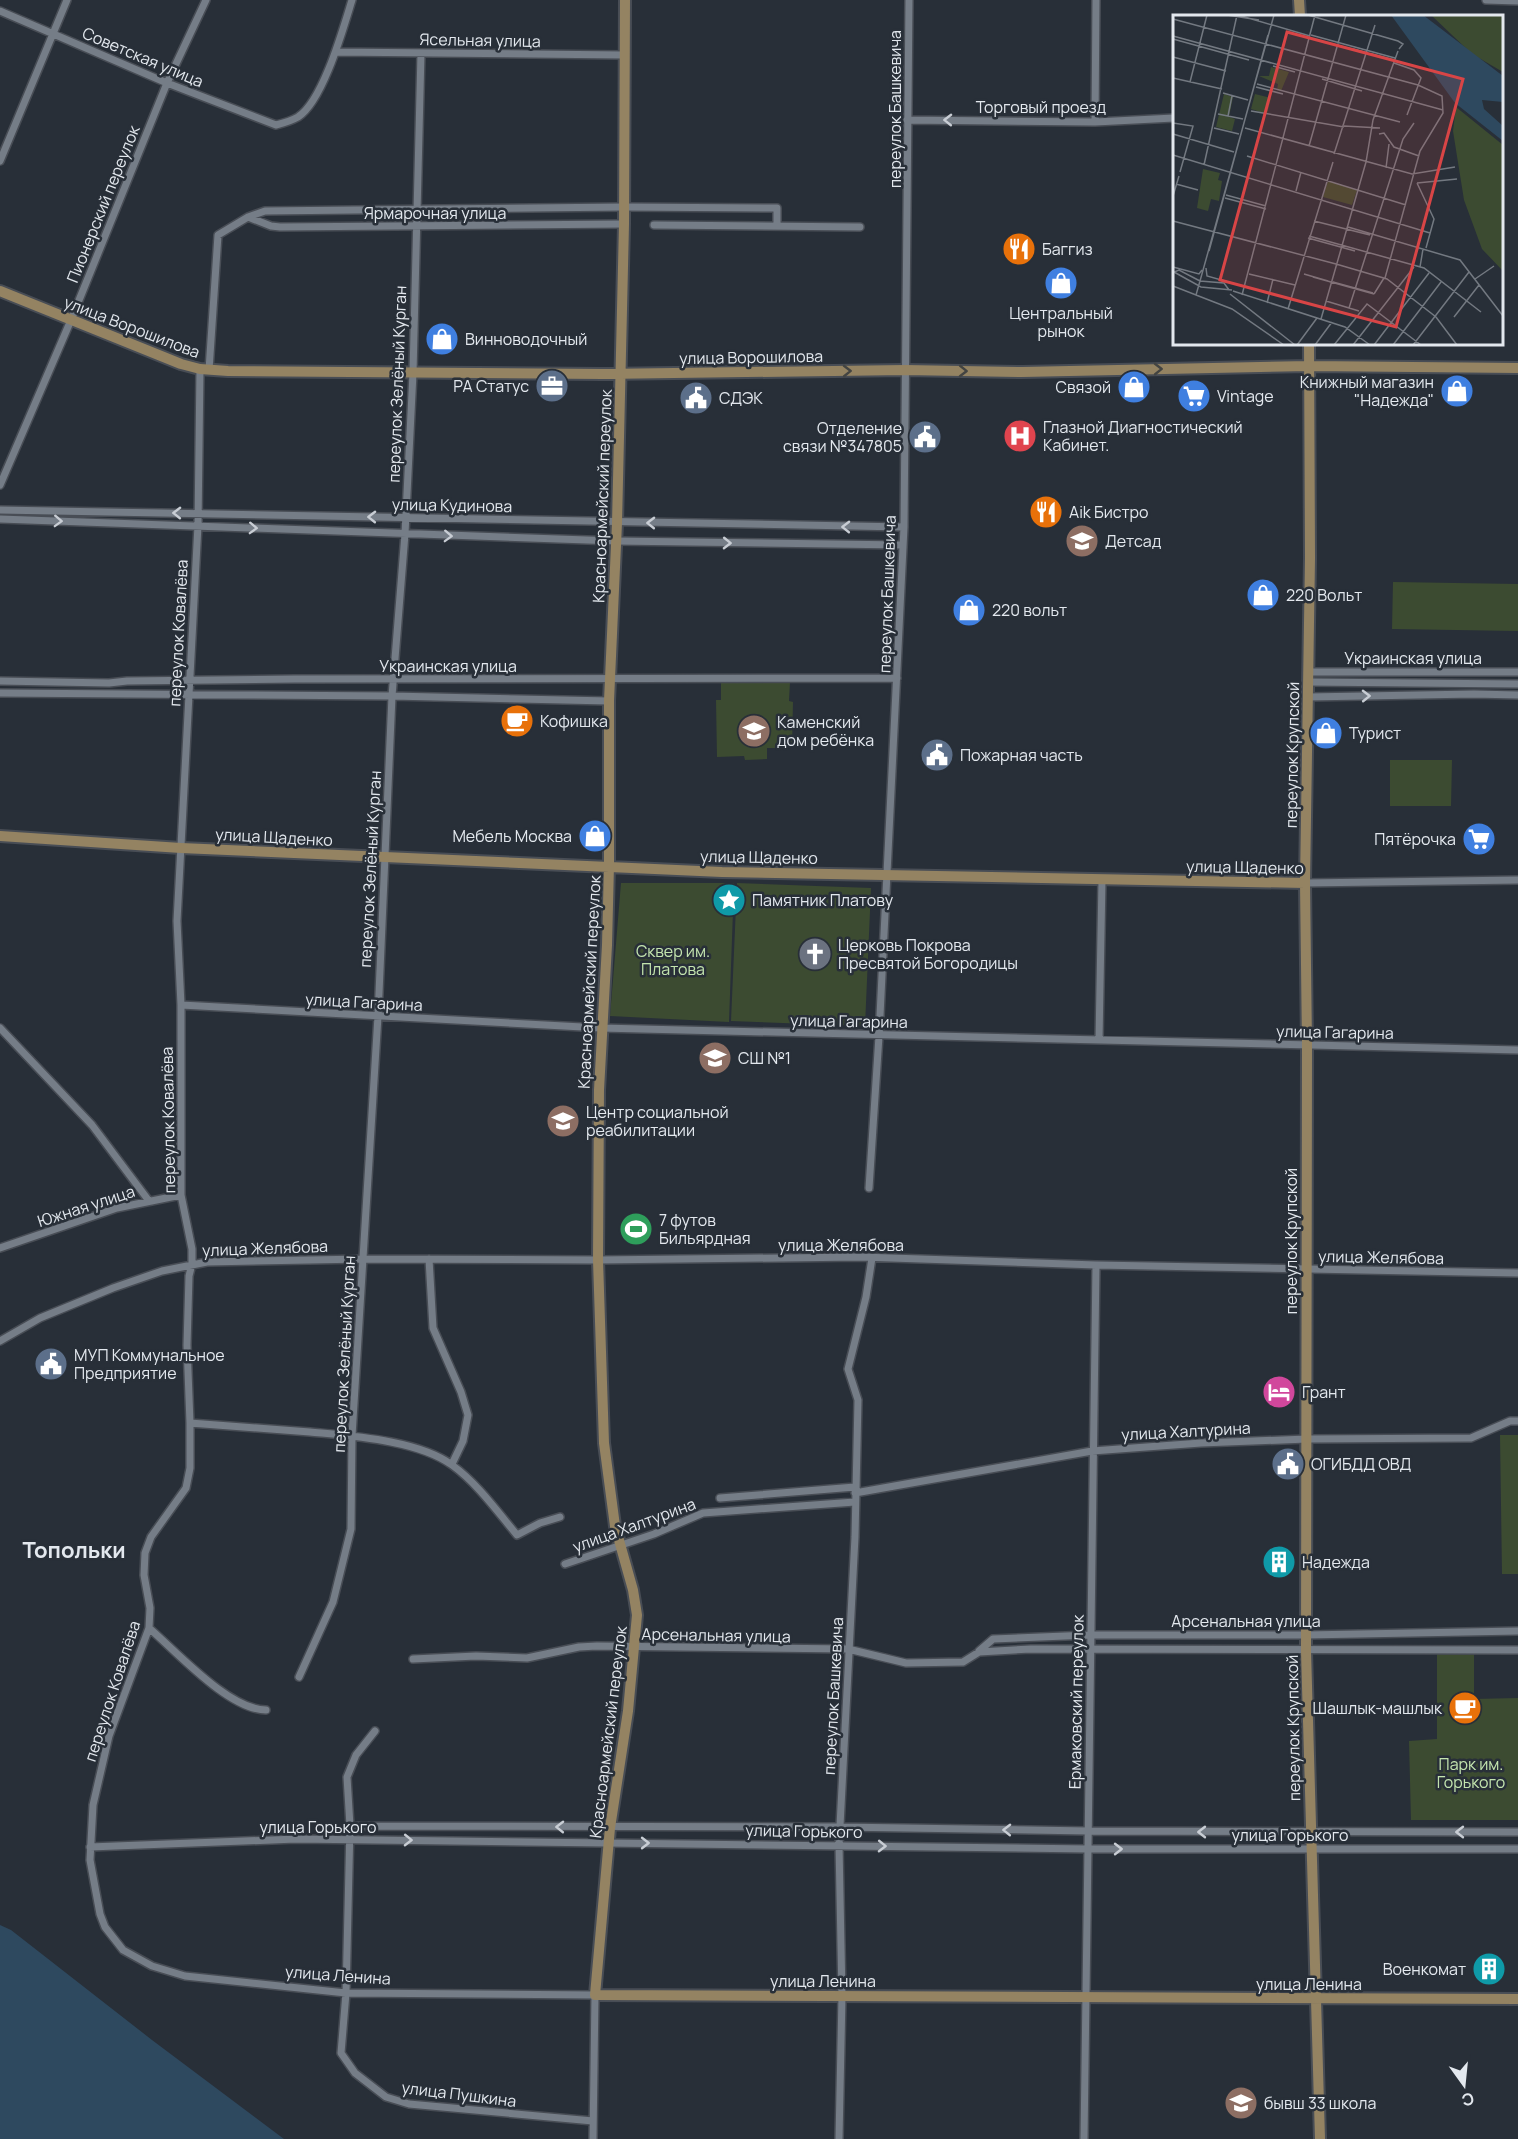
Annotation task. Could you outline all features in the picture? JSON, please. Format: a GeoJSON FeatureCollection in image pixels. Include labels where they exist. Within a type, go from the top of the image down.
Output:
{"type":"FeatureCollection","features":[{"type":"Feature","properties":{"kind":"street"},"geometry":{"type":"LineString","coordinates":[[0,161],[67,0]]}},
{"type":"Feature","properties":{"kind":"street","name":"Пионерский переулок"},"geometry":{"type":"LineString","coordinates":[[0,485],[71,320],[167,83],[206,0]]}},
{"type":"Feature","properties":{"kind":"street"},"geometry":{"type":"LineString","coordinates":[[336,52],[352,0]]}},
{"type":"Feature","properties":{"kind":"street","name":"Красноармейский переулок"},"geometry":{"type":"LineString","coordinates":[[593,2139],[595,1995],[610,1828],[628,1712],[637,1615],[633,1590],[612,1512],[604,1443],[598,1260],[598,1090],[609,866],[609,701],[621,374],[624,225],[624,0]]}},
{"type":"Feature","properties":{"kind":"street","name":"переулок Башкевича"},"geometry":{"type":"LineString","coordinates":[[869,1188],[879,1036],[904,528],[909,0]]}},
{"type":"Feature","properties":{"kind":"street"},"geometry":{"type":"LineString","coordinates":[[1095,122],[1096,0]]}},
{"type":"Feature","properties":{"kind":"street"},"geometry":{"type":"LineString","coordinates":[[1299,0],[1300,15]]}},
{"type":"Feature","properties":{"kind":"street"},"geometry":{"type":"LineString","coordinates":[[1486,0],[1518,1]]}},
{"type":"Feature","properties":{"kind":"street","name":"Советская улица"},"geometry":{"type":"LineString","coordinates":[[0,11],[167,83],[276,125],[299,117],[307,109],[336,52]]}},
{"type":"Feature","properties":{"kind":"street","name":"Ясельная улица"},"geometry":{"type":"LineString","coordinates":[[336,52],[624,55]]}},
{"type":"Feature","properties":{"kind":"street","name":"переулок Зелёный Курган"},"geometry":{"type":"LineString","coordinates":[[299,1677],[333,1602],[351,1529],[352,1436],[378,1016],[392,696],[405,534],[413,373],[421,53]]}},
{"type":"Feature","properties":{"kind":"street","name":"Торговый проезд"},"geometry":{"type":"LineString","coordinates":[[907,120],[1095,122],[1173,118]]}},
{"type":"Feature","properties":{"kind":"street"},"geometry":{"type":"LineString","coordinates":[[248,217],[272,210],[777,208],[777,226]]}},
{"type":"Feature","properties":{"kind":"street","name":"Ярмарочная улица"},"geometry":{"type":"LineString","coordinates":[[248,217],[280,227],[624,225]]}},
{"type":"Feature","properties":{"kind":"street","name":"переулок Ковалёва"},"geometry":{"type":"LineString","coordinates":[[90,1847],[93,1805],[109,1736],[149,1628],[150,1608],[144,1575],[145,1553],[151,1538],[186,1488],[190,1468],[187,1345],[192,1249],[181,1195],[181,1005],[177,921],[205,370],[218,235],[248,217]]}},
{"type":"Feature","properties":{"kind":"street"},"geometry":{"type":"LineString","coordinates":[[654,225],[860,227]]}},
{"type":"Feature","properties":{"kind":"street","name":"улица Ворошилова"},"geometry":{"type":"LineString","coordinates":[[0,291],[181,364],[205,370],[621,374],[905,370],[1027,372],[1309,366],[1518,368]]}},
{"type":"Feature","properties":{"kind":"street","name":"переулок Крупской"},"geometry":{"type":"LineString","coordinates":[[1309,345],[1305,883],[1306,1651],[1320,2139]]}},
{"type":"Feature","properties":{"kind":"street","name":"улица Кудинова"},"geometry":{"type":"LineString","coordinates":[[0,510],[904,528]]}},
{"type":"Feature","properties":{"kind":"street","name":"улица Кудинова"},"geometry":{"type":"LineString","coordinates":[[0,519],[616,541],[903,545]]}},
{"type":"Feature","properties":{"kind":"street","name":"Украинская улица"},"geometry":{"type":"LineString","coordinates":[[1308,677],[1518,672]]}},
{"type":"Feature","properties":{"kind":"street"},"geometry":{"type":"LineString","coordinates":[[1308,677],[1518,684]]}},
{"type":"Feature","properties":{"kind":"street","name":"Украинская улица"},"geometry":{"type":"LineString","coordinates":[[0,681],[109,684],[189,680],[897,678]]}},
{"type":"Feature","properties":{"kind":"street","name":"Украинская улица"},"geometry":{"type":"LineString","coordinates":[[0,693],[189,693],[609,701]]}},
{"type":"Feature","properties":{"kind":"street"},"geometry":{"type":"LineString","coordinates":[[1308,697],[1518,695]]}},
{"type":"Feature","properties":{"kind":"street","name":"улица Щаденко"},"geometry":{"type":"LineString","coordinates":[[0,836],[181,848],[722,872],[1305,883],[1518,880]]}},
{"type":"Feature","properties":{"kind":"street"},"geometry":{"type":"LineString","coordinates":[[1099,1040],[1102,879]]}},
{"type":"Feature","properties":{"kind":"street","name":"улица Гагарина"},"geometry":{"type":"LineString","coordinates":[[181,1005],[601,1028],[1518,1050]]}},
{"type":"Feature","properties":{"kind":"street"},"geometry":{"type":"LineString","coordinates":[[0,1029],[92,1125],[149,1201]]}},
{"type":"Feature","properties":{"kind":"street","name":"Южная улица"},"geometry":{"type":"LineString","coordinates":[[0,1248],[117,1208],[181,1195]]}},
{"type":"Feature","properties":{"kind":"street","name":"переулок Башкевича"},"geometry":{"type":"LineString","coordinates":[[839,2139],[842,1996],[839,1845],[855,1537],[858,1400],[848,1369],[866,1297],[872,1257]]}},
{"type":"Feature","properties":{"kind":"street","name":"улица Желябова"},"geometry":{"type":"LineString","coordinates":[[0,1341],[40,1318],[113,1288],[151,1274],[192,1264],[429,1258],[598,1260],[872,1257],[1096,1265],[1518,1273]]}},
{"type":"Feature","properties":{"kind":"street"},"geometry":{"type":"LineString","coordinates":[[429,1258],[433,1328],[461,1392],[468,1415],[463,1441],[452,1464]]}},
{"type":"Feature","properties":{"kind":"street","name":"Ермаковский переулок"},"geometry":{"type":"LineString","coordinates":[[1084,2139],[1084,1996],[1096,1265]]}},
{"type":"Feature","properties":{"kind":"street","name":"улица Халтурина"},"geometry":{"type":"LineString","coordinates":[[720,1498],[855,1490],[1092,1450],[1306,1439],[1471,1438],[1510,1421],[1518,1421]]}},
{"type":"Feature","properties":{"kind":"street","name":"улица Халтурина"},"geometry":{"type":"LineString","coordinates":[[190,1423],[352,1436],[424,1450],[452,1464],[490,1502],[517,1535],[540,1523],[560,1517]]}},
{"type":"Feature","properties":{"kind":"street","name":"улица Халтурина"},"geometry":{"type":"LineString","coordinates":[[565,1564],[620,1546],[703,1513],[855,1502]]}},
{"type":"Feature","properties":{"kind":"street"},"geometry":{"type":"LineString","coordinates":[[149,1628],[210,1683],[254,1710],[266,1710]]}},
{"type":"Feature","properties":{"kind":"street","name":"Арсенальная улица"},"geometry":{"type":"LineString","coordinates":[[413,1659],[476,1656],[527,1659],[579,1647],[635,1647],[848,1650],[906,1662],[963,1662],[993,1639],[1090,1635],[1306,1635],[1518,1631]]}},
{"type":"Feature","properties":{"kind":"street","name":"Арсенальная улица"},"geometry":{"type":"LineString","coordinates":[[979,1652],[1091,1649],[1518,1650]]}},
{"type":"Feature","properties":{"kind":"street"},"geometry":{"type":"LineString","coordinates":[[346,1993],[350,1826],[348,1772],[364,1742],[375,1731]]}},
{"type":"Feature","properties":{"kind":"street","name":"улица Горького"},"geometry":{"type":"LineString","coordinates":[[350,1826],[1518,1832]]}},
{"type":"Feature","properties":{"kind":"street","name":"улица Горького"},"geometry":{"type":"LineString","coordinates":[[90,1847],[349,1839],[1088,1849],[1518,1849]]}},
{"type":"Feature","properties":{"kind":"street","name":"улица Ленина"},"geometry":{"type":"LineString","coordinates":[[90,1847],[91,1873],[105,1927],[123,1950],[133,1957],[170,1973],[185,1976],[346,1993],[1518,1999]]}},
{"type":"Feature","properties":{"kind":"street","name":"улица Пушкина"},"geometry":{"type":"LineString","coordinates":[[346,1993],[341,2053],[355,2073],[386,2097],[409,2104],[593,2121]]}},
{"type":"Feature","properties":{"kind":"green space"},"geometry":{"type":"Polygon","coordinates":[[[1393,582],[1518,584],[1518,631],[1392,629],[1393,582]]]}},
{"type":"Feature","properties":{"kind":"green space"},"geometry":{"type":"Polygon","coordinates":[[[790,682],[789,701],[793,702],[792,748],[767,748],[767,759],[745,760],[744,756],[717,757],[716,700],[721,700],[721,683],[790,682]]]}},
{"type":"Feature","properties":{"kind":"green space"},"geometry":{"type":"Polygon","coordinates":[[[1390,760],[1452,760],[1451,806],[1390,806],[1390,760]]]}},
{"type":"Feature","properties":{"kind":"green space","name":"Сквер им. Платова"},"geometry":{"type":"Polygon","coordinates":[[[621,883],[734,883],[729,1022],[610,1016],[621,883]]]}},
{"type":"Feature","properties":{"kind":"green space"},"geometry":{"type":"Polygon","coordinates":[[[737,883],[871,888],[865,1026],[731,1021],[737,883]]]}},
{"type":"Feature","properties":{"kind":"green space"},"geometry":{"type":"Polygon","coordinates":[[[1500,1435],[1518,1435],[1518,1574],[1502,1574],[1500,1435]]]}},
{"type":"Feature","properties":{"kind":"green space","name":"Парк им. Горького"},"geometry":{"type":"Polygon","coordinates":[[[1437,1650],[1474,1650],[1474,1699],[1518,1698],[1518,1820],[1411,1820],[1409,1741],[1437,1739],[1437,1650]]]}},
{"type":"Feature","properties":{"kind":"water"},"geometry":{"type":"Polygon","coordinates":[[[0,1925],[11,1930],[284,2139],[0,2139],[0,1925]]]}},
{"type":"Feature","properties":{"kind":"place","name":"Баггиз"},"geometry":{"type":"Point","coordinates":[1019,249]}},
{"type":"Feature","properties":{"kind":"place","name":"Центральный рынок"},"geometry":{"type":"Point","coordinates":[1061,283]}},
{"type":"Feature","properties":{"kind":"place","name":"Винноводочный"},"geometry":{"type":"Point","coordinates":[442,339]}},
{"type":"Feature","properties":{"kind":"place","name":"РА Статус"},"geometry":{"type":"Point","coordinates":[552,386]}},
{"type":"Feature","properties":{"kind":"place","name":"Связой"},"geometry":{"type":"Point","coordinates":[1134,387]}},
{"type":"Feature","properties":{"kind":"place","name":"Книжный магазин \"Надежда\""},"geometry":{"type":"Point","coordinates":[1457,391]}},
{"type":"Feature","properties":{"kind":"place","name":"Vintage"},"geometry":{"type":"Point","coordinates":[1194,396]}},
{"type":"Feature","properties":{"kind":"place","name":"СДЭК"},"geometry":{"type":"Point","coordinates":[696,398]}},
{"type":"Feature","properties":{"kind":"place","name":"Глазной Диагностический Кабинет."},"geometry":{"type":"Point","coordinates":[1020,436]}},
{"type":"Feature","properties":{"kind":"place","name":"Отделение связи №347805"},"geometry":{"type":"Point","coordinates":[925,437]}},
{"type":"Feature","properties":{"kind":"place","name":"Aik Бистро"},"geometry":{"type":"Point","coordinates":[1046,512]}},
{"type":"Feature","properties":{"kind":"place","name":"Детсад"},"geometry":{"type":"Point","coordinates":[1082,541]}},
{"type":"Feature","properties":{"kind":"place","name":"220 Вольт"},"geometry":{"type":"Point","coordinates":[1263,595]}},
{"type":"Feature","properties":{"kind":"place","name":"220 вольт"},"geometry":{"type":"Point","coordinates":[969,610]}},
{"type":"Feature","properties":{"kind":"place","name":"Кофишка"},"geometry":{"type":"Point","coordinates":[517,721]}},
{"type":"Feature","properties":{"kind":"place","name":"Каменский дом ребёнка"},"geometry":{"type":"Point","coordinates":[754,731]}},
{"type":"Feature","properties":{"kind":"place","name":"Турист"},"geometry":{"type":"Point","coordinates":[1326,733]}},
{"type":"Feature","properties":{"kind":"place","name":"Пожарная часть"},"geometry":{"type":"Point","coordinates":[937,755]}},
{"type":"Feature","properties":{"kind":"place","name":"Мебель Москва"},"geometry":{"type":"Point","coordinates":[595,836]}},
{"type":"Feature","properties":{"kind":"place","name":"Пятёрочка"},"geometry":{"type":"Point","coordinates":[1479,839]}},
{"type":"Feature","properties":{"kind":"place","name":"Памятник Платову"},"geometry":{"type":"Point","coordinates":[729,900]}},
{"type":"Feature","properties":{"kind":"place","name":"Церковь Покрова Пресвятой Богородицы"},"geometry":{"type":"Point","coordinates":[815,954]}},
{"type":"Feature","properties":{"kind":"place","name":"СШ №1"},"geometry":{"type":"Point","coordinates":[715,1058]}},
{"type":"Feature","properties":{"kind":"place","name":"Центр социальной реабилитации"},"geometry":{"type":"Point","coordinates":[563,1121]}},
{"type":"Feature","properties":{"kind":"place","name":"7 футов Бильярдная"},"geometry":{"type":"Point","coordinates":[636,1229]}},
{"type":"Feature","properties":{"kind":"place","name":"МУП Коммунальное Предприятие"},"geometry":{"type":"Point","coordinates":[51,1364]}},
{"type":"Feature","properties":{"kind":"place","name":"Грант"},"geometry":{"type":"Point","coordinates":[1279,1392]}},
{"type":"Feature","properties":{"kind":"place","name":"ОГИБДД ОВД"},"geometry":{"type":"Point","coordinates":[1288,1464]}},
{"type":"Feature","properties":{"kind":"place","name":"Надежда"},"geometry":{"type":"Point","coordinates":[1279,1562]}},
{"type":"Feature","properties":{"kind":"place","name":"Шашлык-машлык"},"geometry":{"type":"Point","coordinates":[1465,1708]}},
{"type":"Feature","properties":{"kind":"place","name":"Военкомат"},"geometry":{"type":"Point","coordinates":[1489,1969]}},
{"type":"Feature","properties":{"kind":"place","name":"бывш 33 школа"},"geometry":{"type":"Point","coordinates":[1241,2103]}},
{"type":"Feature","properties":{"kind":"district","name":"Топольки"},"geometry":{"type":"Point","coordinates":[74,1550]}}]}
